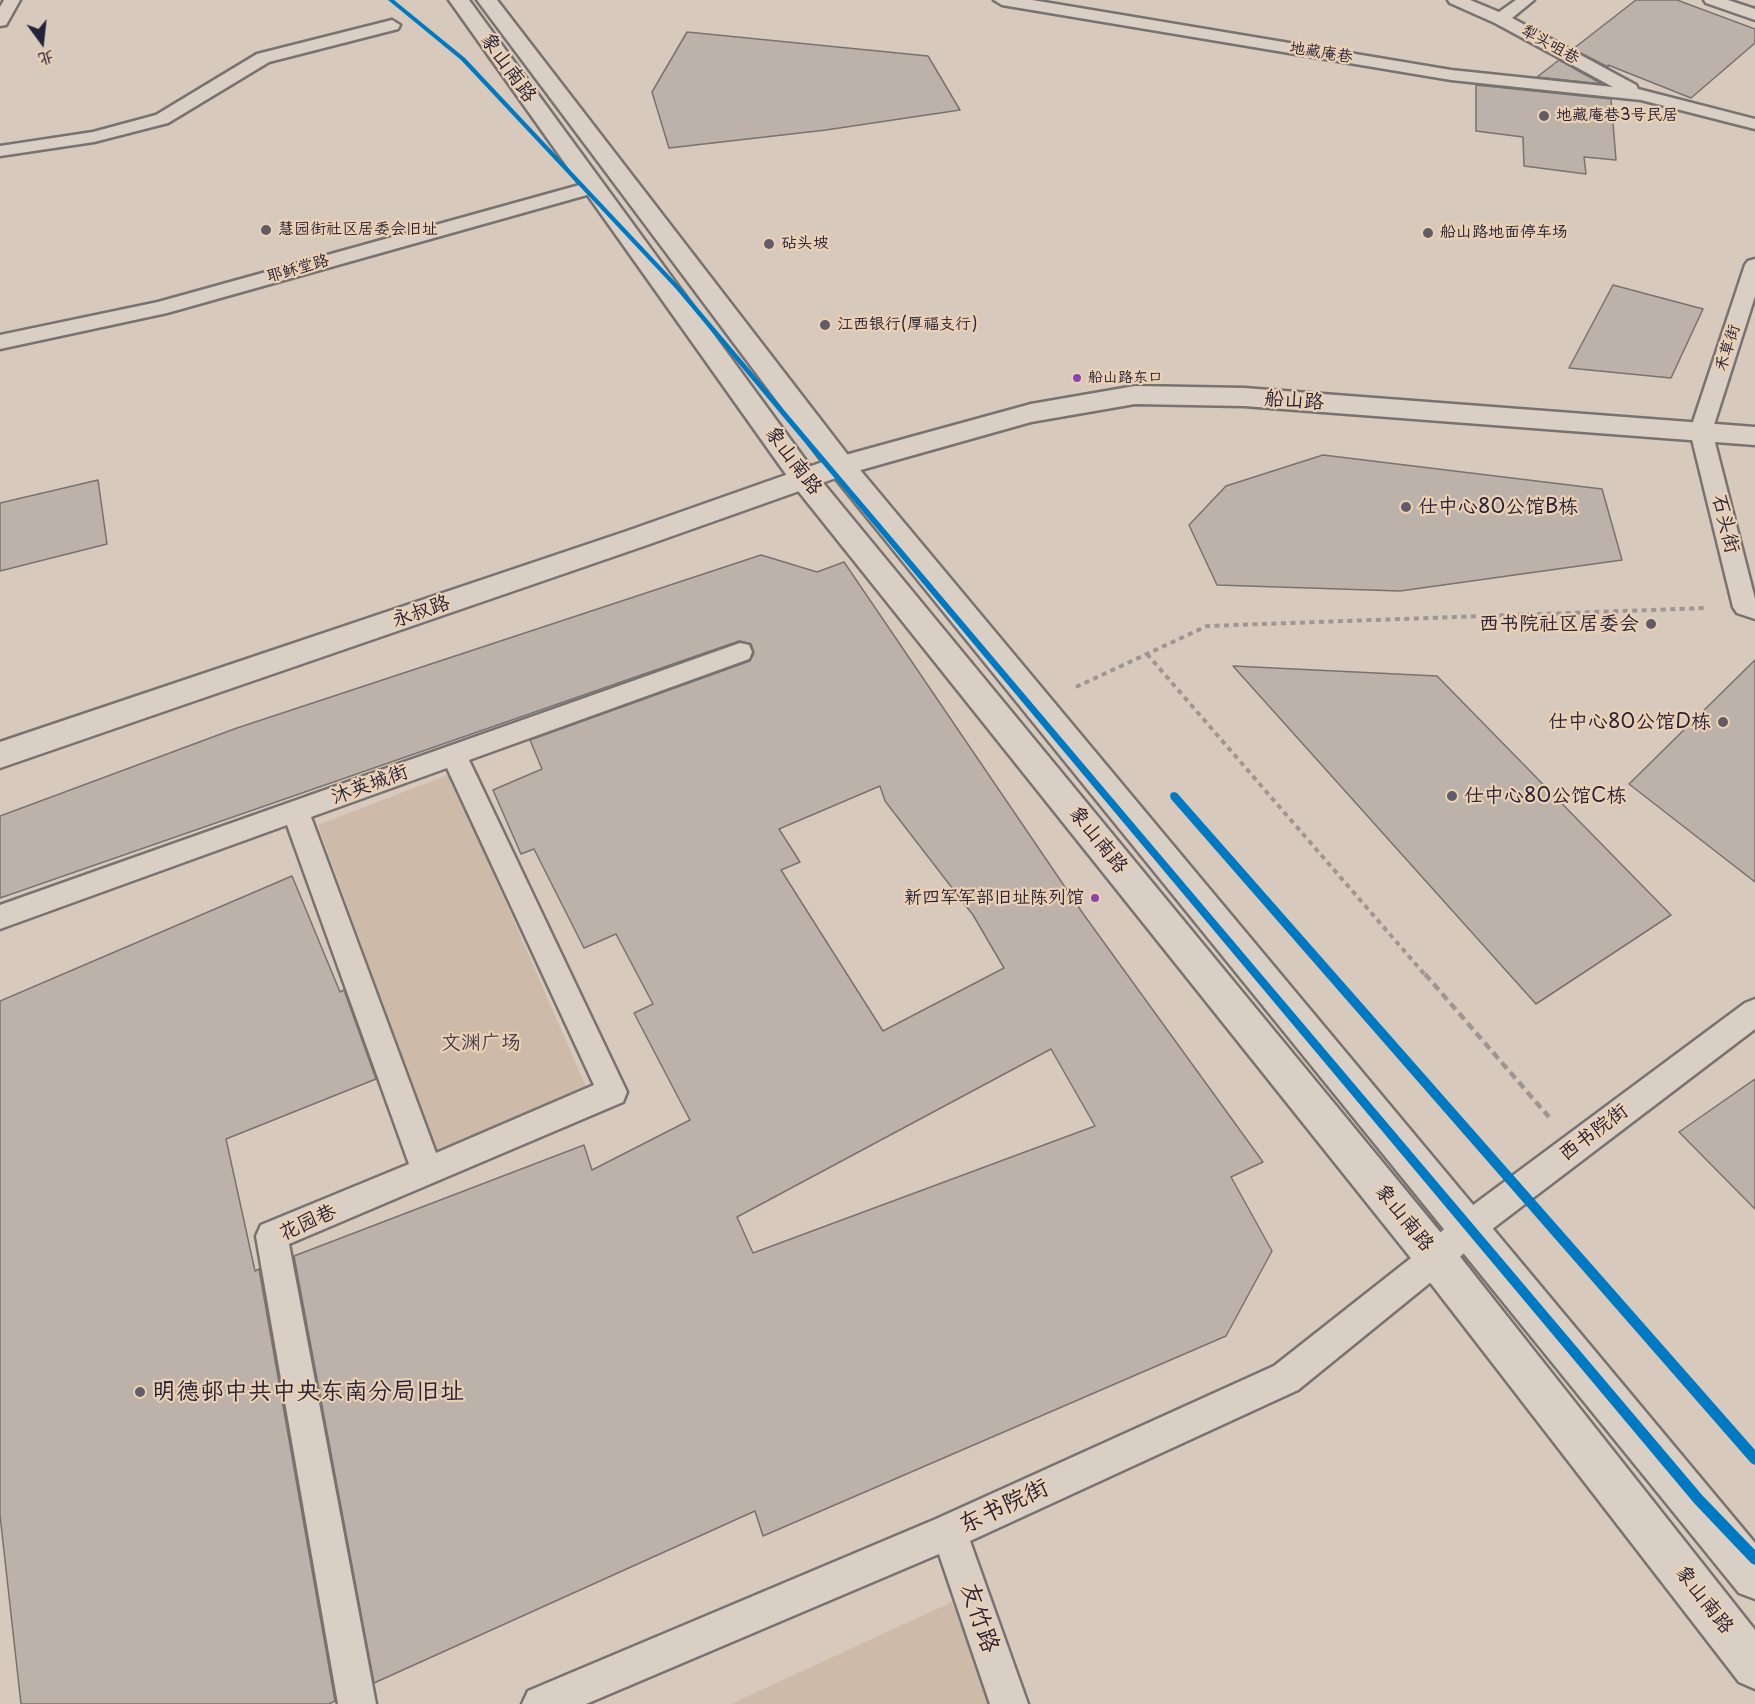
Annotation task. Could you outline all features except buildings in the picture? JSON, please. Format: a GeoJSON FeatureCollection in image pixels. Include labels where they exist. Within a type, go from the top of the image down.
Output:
{"type":"FeatureCollection","features":[{"type":"Feature","properties":{"kind":"main road","name":"象山南路"},"geometry":{"type":"LineString","coordinates":[[459,0],[805,480],[1436,1258],[1755,1666]]}},
{"type":"Feature","properties":{"kind":"main road","name":"象山南路"},"geometry":{"type":"LineString","coordinates":[[487,0],[841,466],[1755,1576]]}},
{"type":"Feature","properties":{"kind":"main road","name":"船山路"},"geometry":{"type":"LineString","coordinates":[[841,466],[1031,413],[1135,395],[1244,397],[1755,436]]}},
{"type":"Feature","properties":{"kind":"main road","name":"永叔路"},"geometry":{"type":"LineString","coordinates":[[0,755],[841,466]]}},
{"type":"Feature","properties":{"kind":"lane"},"geometry":{"type":"LineString","coordinates":[[0,21],[12,0]]}},
{"type":"Feature","properties":{"kind":"lane","name":"地藏庵巷"},"geometry":{"type":"LineString","coordinates":[[1002,0],[1451,75],[1641,95]]}},
{"type":"Feature","properties":{"kind":"lane","name":"犁头咀巷"},"geometry":{"type":"LineString","coordinates":[[1456,0],[1501,19],[1641,95]]}},
{"type":"Feature","properties":{"kind":"lane"},"geometry":{"type":"LineString","coordinates":[[1501,19],[1526,0]]}},
{"type":"Feature","properties":{"kind":"lane"},"geometry":{"type":"LineString","coordinates":[[1712,0],[1755,15]]}},
{"type":"Feature","properties":{"kind":"lane"},"geometry":{"type":"LineString","coordinates":[[0,151],[94,137],[162,119],[264,58],[392,25]]}},
{"type":"Feature","properties":{"kind":"lane"},"geometry":{"type":"LineString","coordinates":[[1641,95],[1755,124]]}},
{"type":"Feature","properties":{"kind":"lane","name":"耶稣堂路"},"geometry":{"type":"LineString","coordinates":[[0,342],[160,308],[594,187]]}},
{"type":"Feature","properties":{"kind":"lane","name":"禾草街"},"geometry":{"type":"LineString","coordinates":[[1701,431],[1755,265]]}},
{"type":"Feature","properties":{"kind":"lane","name":"石头街"},"geometry":{"type":"LineString","coordinates":[[1701,431],[1750,609]]}},
{"type":"Feature","properties":{"kind":"lane","name":"沐英城街"},"geometry":{"type":"LineString","coordinates":[[0,917],[740,652]]}},
{"type":"Feature","properties":{"kind":"lane"},"geometry":{"type":"LineString","coordinates":[[296,812],[427,1172],[612,1092],[454,755]]}},
{"type":"Feature","properties":{"kind":"lane","name":"西书院街"},"geometry":{"type":"LineString","coordinates":[[1436,1258],[1468,1228],[1755,1012]]}},
{"type":"Feature","properties":{"kind":"lane","name":"花园巷"},"geometry":{"type":"LineString","coordinates":[[357,1704],[272,1236],[427,1172]]}},
{"type":"Feature","properties":{"kind":"lane","name":"东书院街"},"geometry":{"type":"LineString","coordinates":[[541,1704],[949,1532],[1286,1378],[1436,1258]]}},
{"type":"Feature","properties":{"kind":"lane","name":"友竹路"},"geometry":{"type":"LineString","coordinates":[[949,1532],[1009,1704]]}},
{"type":"Feature","properties":{"kind":"path"},"geometry":{"type":"LineString","coordinates":[[1037,705],[1207,626],[1750,609]]}},
{"type":"Feature","properties":{"kind":"path"},"geometry":{"type":"LineString","coordinates":[[1147,654],[1575,1148]]}},
{"type":"Feature","properties":{"kind":"green space","name":"文渊广场"},"geometry":{"type":"Polygon","coordinates":[[[450,774],[586,1087],[437,1153],[318,825],[450,774]]]}},
{"type":"Feature","properties":{"kind":"green space"},"geometry":{"type":"Polygon","coordinates":[[[952,1602],[991,1704],[731,1704],[952,1602]]]}},
{"type":"Feature","properties":{"kind":"transit line"},"geometry":{"type":"LineString","coordinates":[[391,0],[463,59],[678,288],[1698,1499],[1755,1559]]}},
{"type":"Feature","properties":{"kind":"transit line"},"geometry":{"type":"LineString","coordinates":[[1174,796],[1755,1459]]}},
{"type":"Feature","properties":{"kind":"place","name":"地藏庵巷3号民居"},"geometry":{"type":"Point","coordinates":[1544,116]}},
{"type":"Feature","properties":{"kind":"place","name":"慧园街社区居委会旧址"},"geometry":{"type":"Point","coordinates":[266,230]}},
{"type":"Feature","properties":{"kind":"place","name":"船山路地面停车场"},"geometry":{"type":"Point","coordinates":[1428,233]}},
{"type":"Feature","properties":{"kind":"place","name":"砧头坡"},"geometry":{"type":"Point","coordinates":[769,244]}},
{"type":"Feature","properties":{"kind":"place","name":"江西银行(厚福支行)"},"geometry":{"type":"Point","coordinates":[825,325]}},
{"type":"Feature","properties":{"kind":"place","name":"船山路东口"},"geometry":{"type":"Point","coordinates":[1077,378]}},
{"type":"Feature","properties":{"kind":"place","name":"仕中心80公馆B栋"},"geometry":{"type":"Point","coordinates":[1406,507]}},
{"type":"Feature","properties":{"kind":"place","name":"西书院社区居委会"},"geometry":{"type":"Point","coordinates":[1651,624]}},
{"type":"Feature","properties":{"kind":"place","name":"仕中心80公馆D栋"},"geometry":{"type":"Point","coordinates":[1723,722]}},
{"type":"Feature","properties":{"kind":"place","name":"仕中心80公馆C栋"},"geometry":{"type":"Point","coordinates":[1452,796]}},
{"type":"Feature","properties":{"kind":"place","name":"新四军军部旧址陈列馆"},"geometry":{"type":"Point","coordinates":[1095,898]}},
{"type":"Feature","properties":{"kind":"place","name":"明德邨中共中央东南分局旧址"},"geometry":{"type":"Point","coordinates":[140,1392]}}]}
